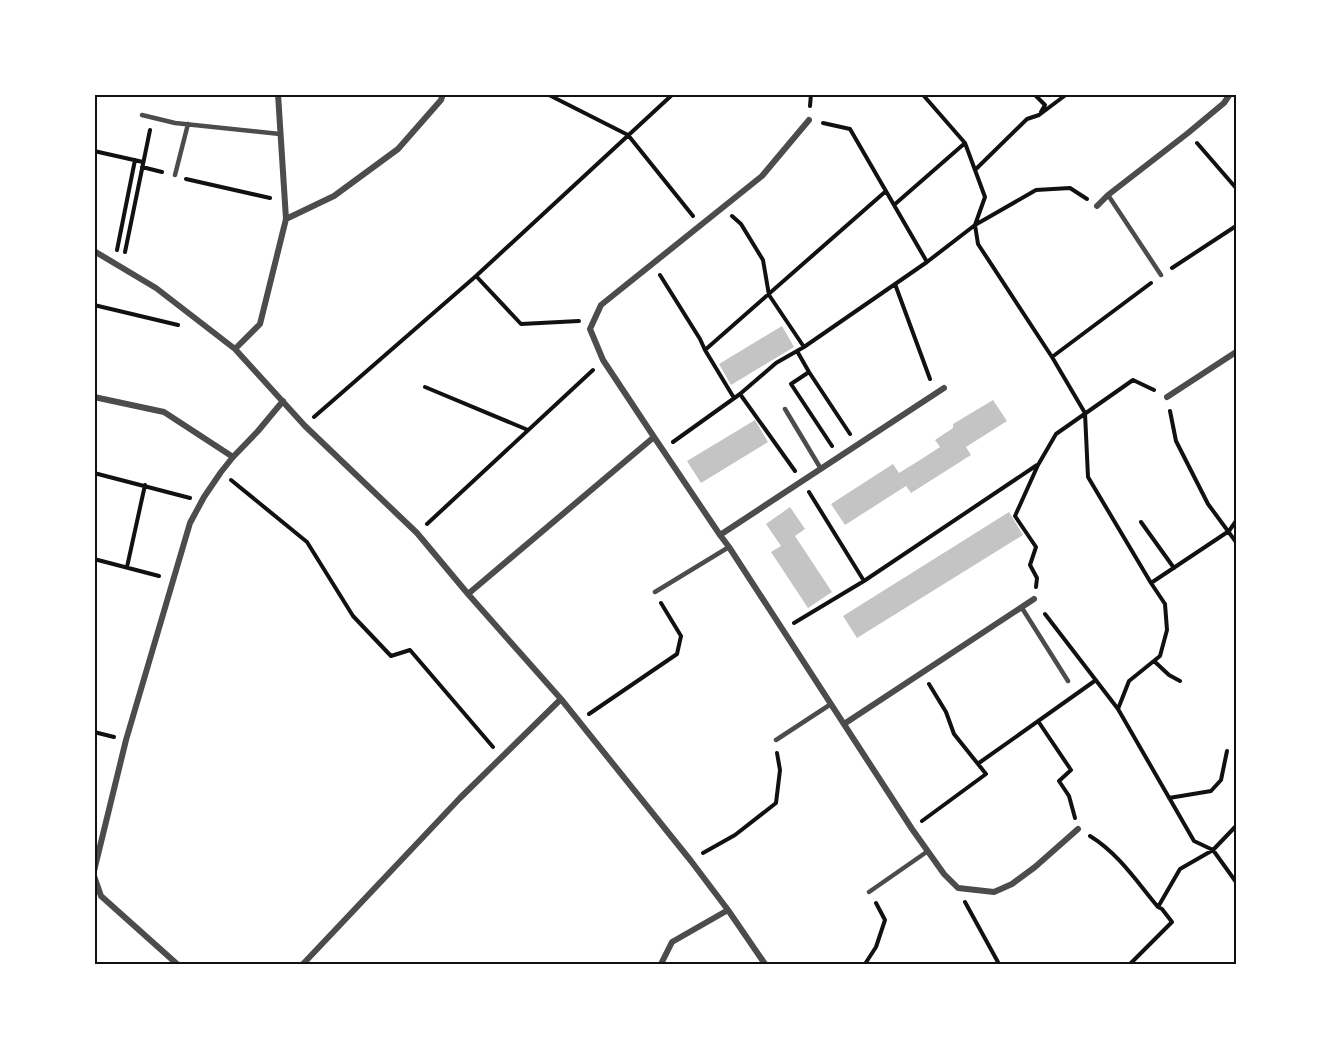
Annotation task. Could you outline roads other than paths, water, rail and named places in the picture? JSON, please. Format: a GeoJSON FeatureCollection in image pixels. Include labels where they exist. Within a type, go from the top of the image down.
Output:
{"type":"FeatureCollection","features":[{"type":"Feature","properties":{"kind":"street"},"geometry":{"type":"LineString","coordinates":[[235,349],[260,324],[286,219],[278,94]]}},
{"type":"Feature","properties":{"kind":"street"},"geometry":{"type":"LineString","coordinates":[[286,219],[334,196],[398,149],[441,100],[443,94]]}},
{"type":"Feature","properties":{"kind":"street"},"geometry":{"type":"LineString","coordinates":[[1097,206],[1224,103],[1230,94]]}},
{"type":"Feature","properties":{"kind":"street"},"geometry":{"type":"LineString","coordinates":[[809,120],[762,176],[601,305],[590,328],[603,360],[944,874],[958,888],[994,892],[1012,884],[1035,867],[1078,829]]}},
{"type":"Feature","properties":{"kind":"street"},"geometry":{"type":"LineString","coordinates":[[94,251],[156,288],[235,349],[305,426],[417,533],[561,699],[691,861],[765,964]]}},
{"type":"Feature","properties":{"kind":"street"},"geometry":{"type":"LineString","coordinates":[[1167,397],[1236,352]]}},
{"type":"Feature","properties":{"kind":"street"},"geometry":{"type":"LineString","coordinates":[[720,535],[944,388]]}},
{"type":"Feature","properties":{"kind":"street"},"geometry":{"type":"LineString","coordinates":[[94,397],[164,412],[233,456]]}},
{"type":"Feature","properties":{"kind":"street"},"geometry":{"type":"LineString","coordinates":[[94,871],[126,740],[190,524],[202,501],[233,456],[283,401]]}},
{"type":"Feature","properties":{"kind":"street"},"geometry":{"type":"LineString","coordinates":[[468,594],[654,437]]}},
{"type":"Feature","properties":{"kind":"street"},"geometry":{"type":"LineString","coordinates":[[844,724],[1034,599]]}},
{"type":"Feature","properties":{"kind":"street"},"geometry":{"type":"LineString","coordinates":[[303,964],[460,798],[561,699]]}},
{"type":"Feature","properties":{"kind":"street"},"geometry":{"type":"LineString","coordinates":[[94,876],[101,896],[177,964]]}},
{"type":"Feature","properties":{"kind":"street"},"geometry":{"type":"LineString","coordinates":[[661,964],[672,942],[728,910]]}},
{"type":"Feature","properties":{"kind":"lane"},"geometry":{"type":"LineString","coordinates":[[142,115],[172,122],[280,134]]}},
{"type":"Feature","properties":{"kind":"lane"},"geometry":{"type":"LineString","coordinates":[[175,175],[188,124]]}},
{"type":"Feature","properties":{"kind":"lane"},"geometry":{"type":"LineString","coordinates":[[1108,195],[1161,275]]}},
{"type":"Feature","properties":{"kind":"lane"},"geometry":{"type":"LineString","coordinates":[[785,409],[821,469]]}},
{"type":"Feature","properties":{"kind":"lane"},"geometry":{"type":"LineString","coordinates":[[655,592],[729,547]]}},
{"type":"Feature","properties":{"kind":"lane"},"geometry":{"type":"LineString","coordinates":[[1022,608],[1068,681]]}},
{"type":"Feature","properties":{"kind":"lane"},"geometry":{"type":"LineString","coordinates":[[776,740],[831,704]]}},
{"type":"Feature","properties":{"kind":"lane"},"geometry":{"type":"LineString","coordinates":[[869,892],[928,851]]}}]}
